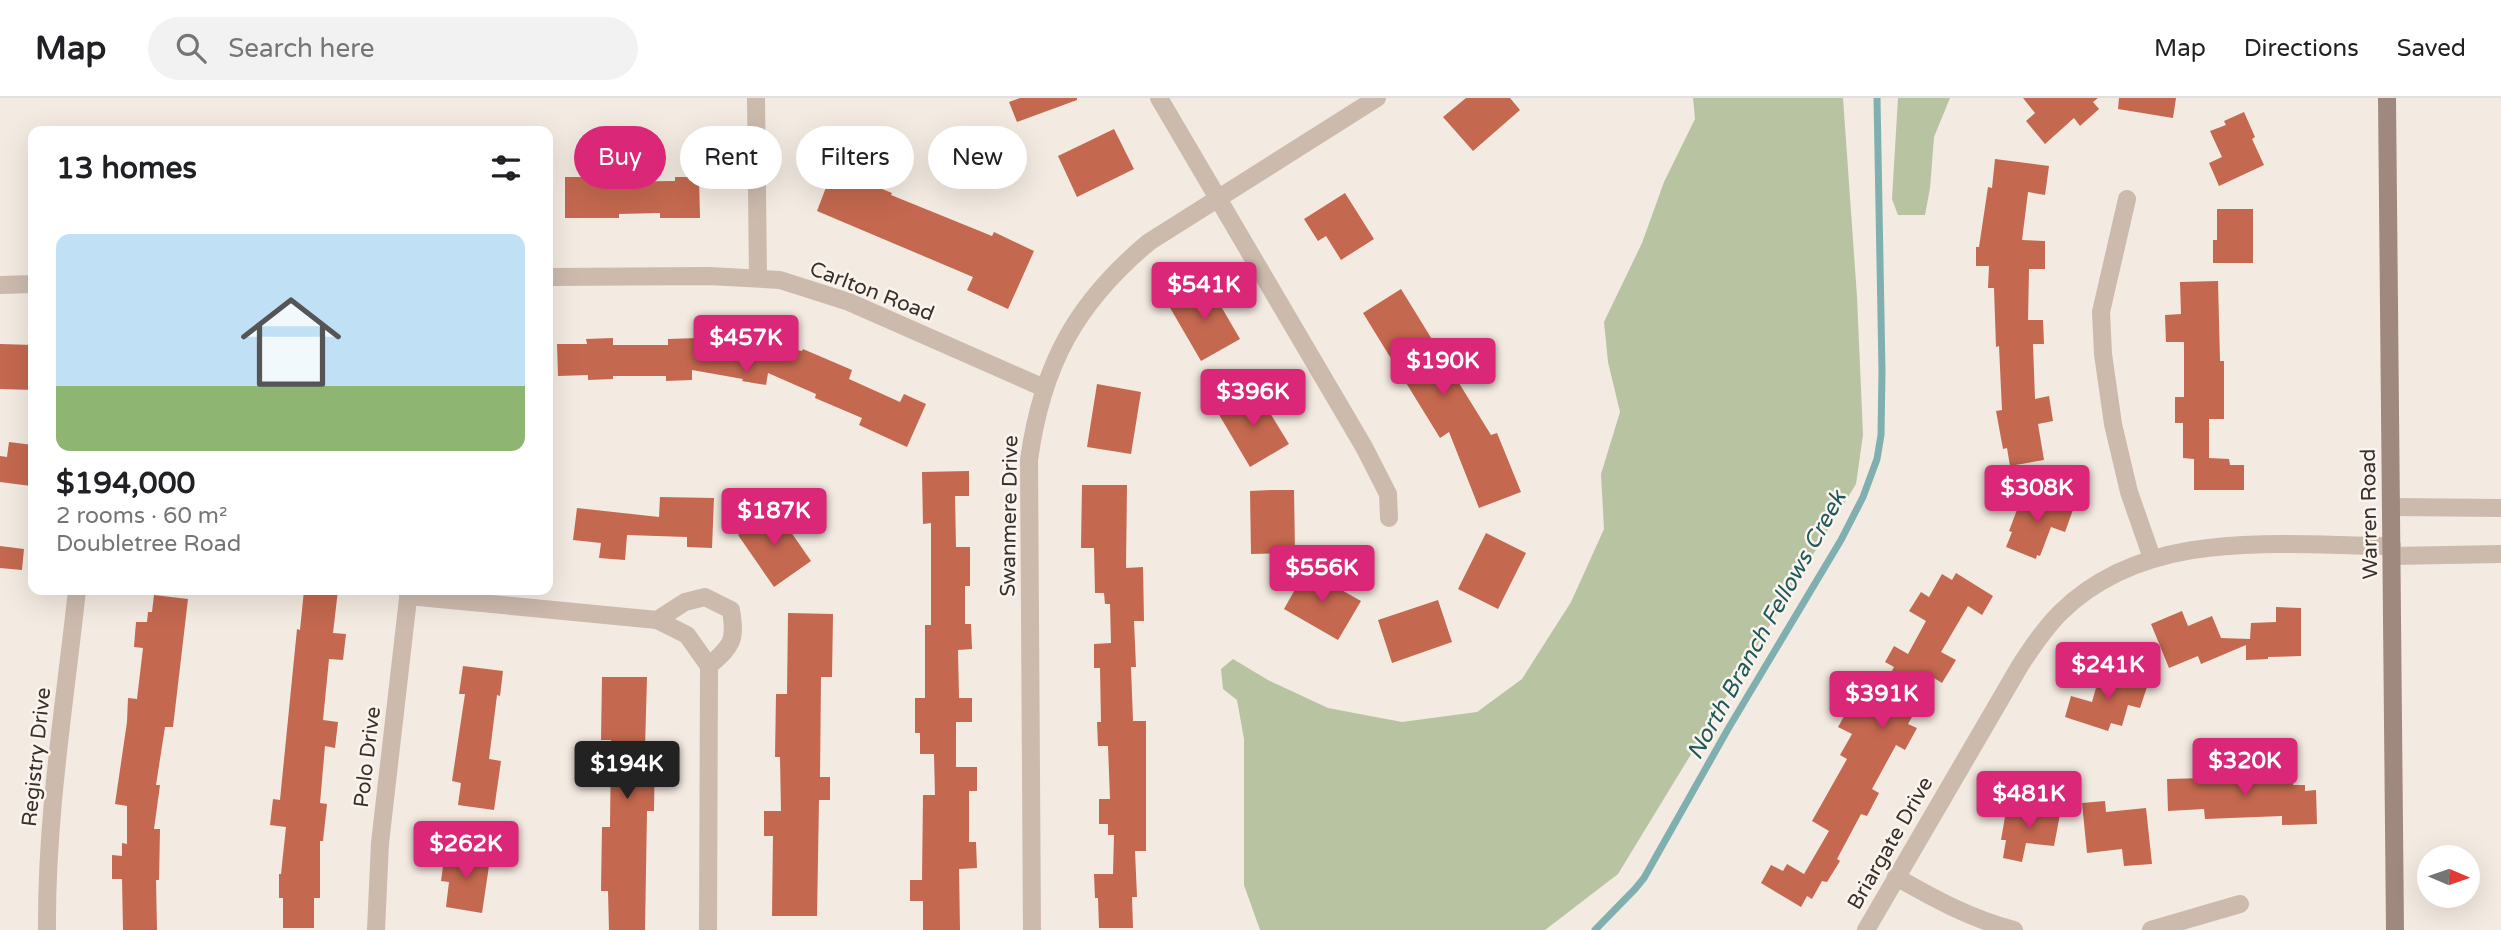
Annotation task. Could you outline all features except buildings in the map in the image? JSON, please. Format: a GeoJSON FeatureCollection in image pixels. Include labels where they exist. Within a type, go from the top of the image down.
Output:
{"type":"FeatureCollection","features":[{"type":"Feature","properties":{"kind":"main road","name":"Warren Road"},"geometry":{"type":"LineString","coordinates":[[2387,98],[2395,930]]}},
{"type":"Feature","properties":{"kind":"street"},"geometry":{"type":"LineString","coordinates":[[757,98],[758,278]]}},
{"type":"Feature","properties":{"kind":"street"},"geometry":{"type":"LineString","coordinates":[[1159,98],[1364,447],[1388,494],[1389,518]]}},
{"type":"Feature","properties":{"kind":"street","name":"Swanmere Drive"},"geometry":{"type":"LineString","coordinates":[[1032,930],[1029,460],[1034,423],[1044,388],[1071,327],[1106,281],[1149,242],[1377,98]]}},
{"type":"Feature","properties":{"kind":"street"},"geometry":{"type":"LineString","coordinates":[[2127,199],[2101,312],[2103,354],[2113,424],[2126,481],[2152,558]]}},
{"type":"Feature","properties":{"kind":"street","name":"Carlton Road"},"geometry":{"type":"LineString","coordinates":[[553,277],[780,280],[849,302],[1044,388]]}},
{"type":"Feature","properties":{"kind":"street"},"geometry":{"type":"LineString","coordinates":[[0,285],[28,284]]}},
{"type":"Feature","properties":{"kind":"street"},"geometry":{"type":"LineString","coordinates":[[2392,507],[2501,508]]}},
{"type":"Feature","properties":{"kind":"street","name":"Briargate Drive"},"geometry":{"type":"LineString","coordinates":[[1866,930],[2039,635],[2062,611],[2093,586],[2152,558],[2235,544],[2501,554]]}},
{"type":"Feature","properties":{"kind":"street","name":"Registry Drive"},"geometry":{"type":"LineString","coordinates":[[47,930],[52,820],[76,595]]}},
{"type":"Feature","properties":{"kind":"street","name":"Polo Drive"},"geometry":{"type":"LineString","coordinates":[[376,930],[380,843],[409,595]]}},
{"type":"Feature","properties":{"kind":"street"},"geometry":{"type":"LineString","coordinates":[[427,595],[656,620],[687,635],[709,666],[708,930]]}},
{"type":"Feature","properties":{"kind":"street"},"geometry":{"type":"LineString","coordinates":[[656,620],[685,602],[705,597],[731,610],[735,633],[727,650],[709,666]]}},
{"type":"Feature","properties":{"kind":"street"},"geometry":{"type":"LineString","coordinates":[[1896,877],[1959,912],[2014,930]]}},
{"type":"Feature","properties":{"kind":"street"},"geometry":{"type":"LineString","coordinates":[[2151,930],[2240,904]]}},
{"type":"Feature","properties":{"kind":"green space"},"geometry":{"type":"Polygon","coordinates":[[[1693,98],[1843,98],[1857,297],[1863,435],[1856,484],[1618,874],[1545,930],[1260,930],[1244,885],[1244,739],[1237,700],[1223,689],[1221,669],[1233,659],[1268,680],[1328,708],[1402,722],[1477,712],[1522,679],[1571,602],[1604,529],[1601,474],[1620,412],[1608,362],[1604,322],[1642,243],[1664,182],[1695,119],[1693,98]]]}},
{"type":"Feature","properties":{"kind":"green space"},"geometry":{"type":"Polygon","coordinates":[[[1898,98],[1950,98],[1934,137],[1925,215],[1898,215],[1892,199],[1898,98]]]}},
{"type":"Feature","properties":{"kind":"waterway","name":"North Branch Fellows Creek"},"geometry":{"type":"LineString","coordinates":[[1595,930],[1644,878],[1728,729],[1841,540],[1863,497],[1877,459],[1881,435],[1882,371],[1877,98]]}}]}
